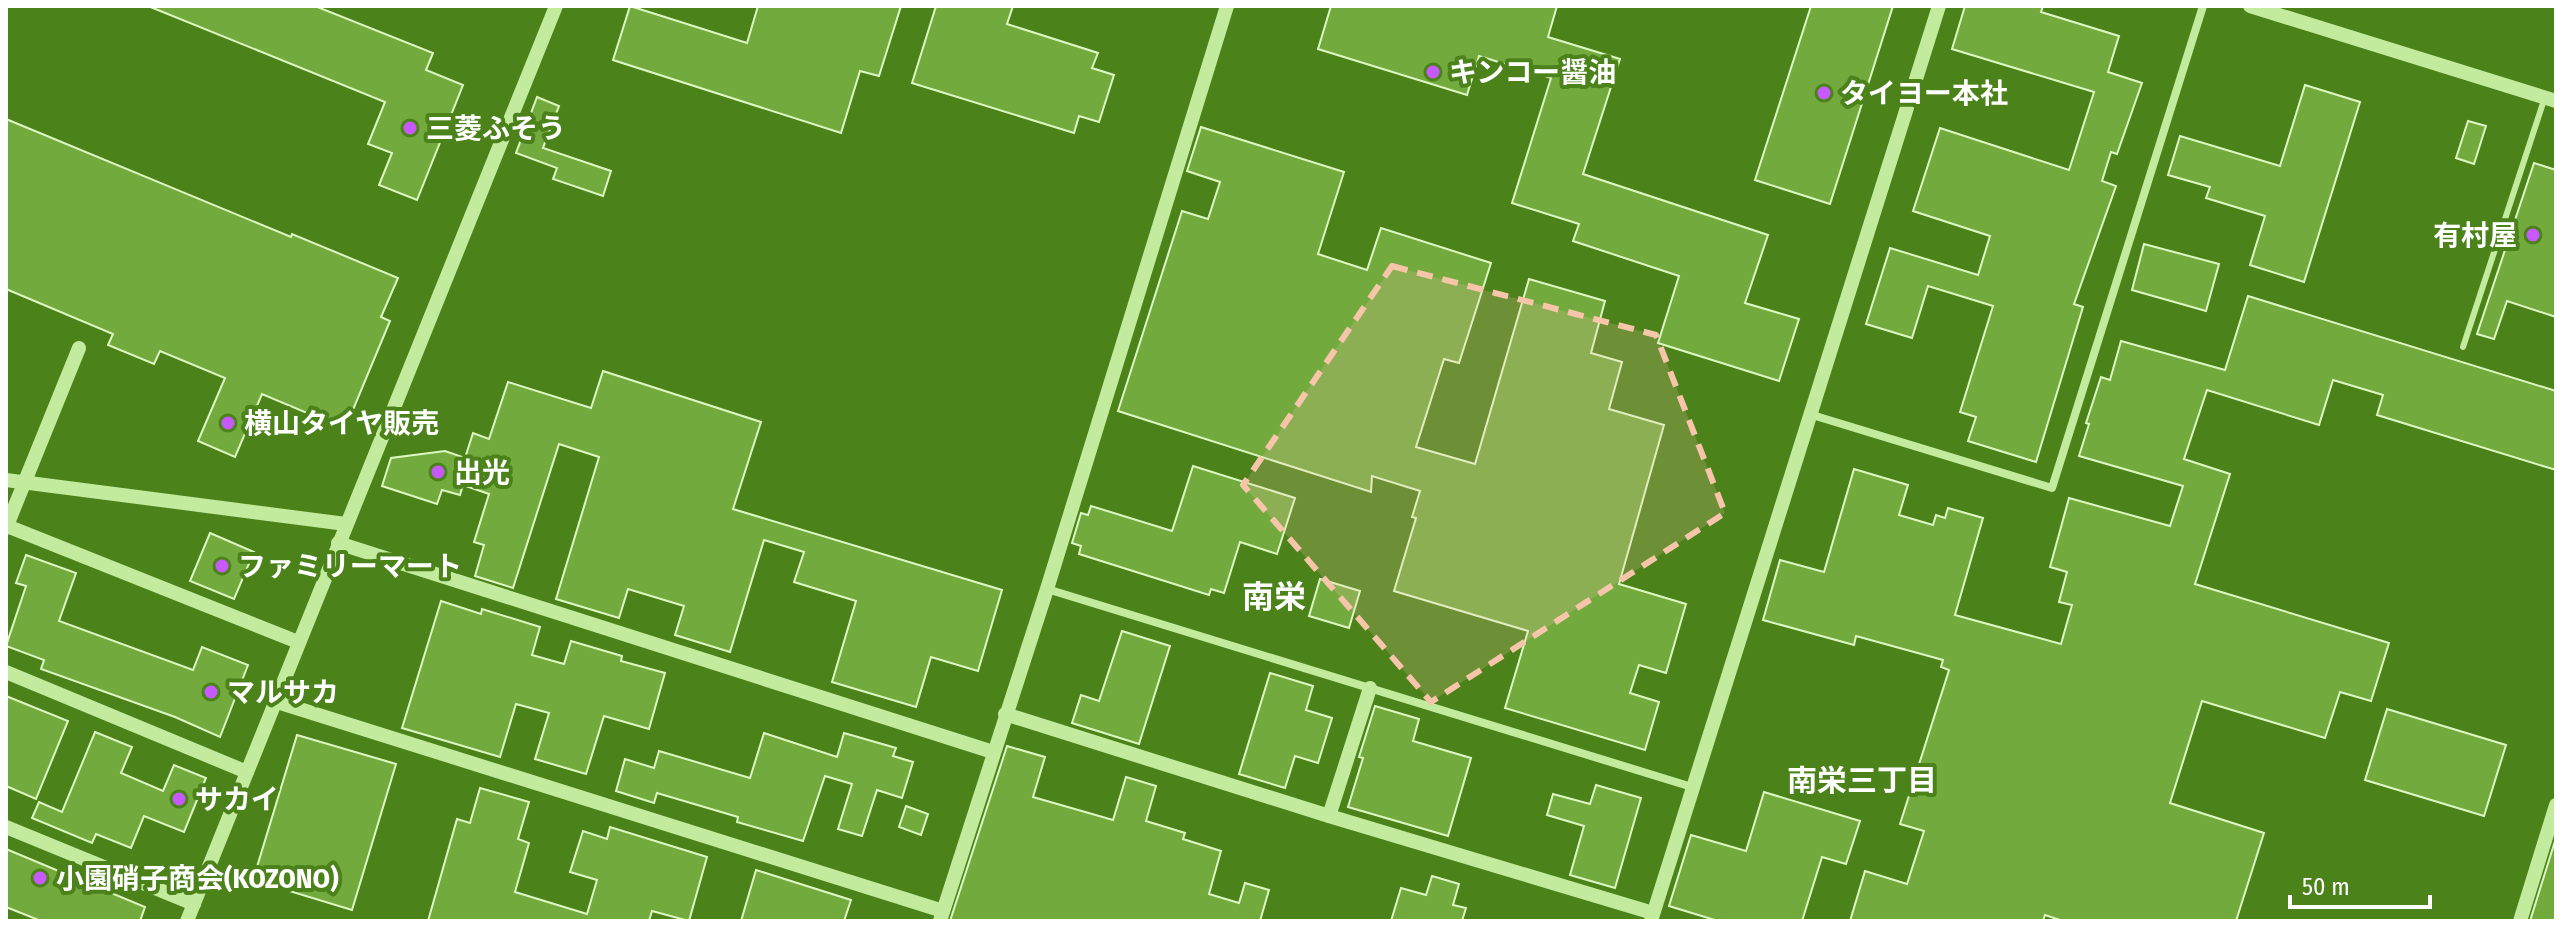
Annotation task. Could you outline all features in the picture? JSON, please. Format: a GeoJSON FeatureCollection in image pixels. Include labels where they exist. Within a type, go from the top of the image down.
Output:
{"type":"FeatureCollection","features":[{"type":"Feature","properties":{"kind":"street"},"geometry":{"type":"LineString","coordinates":[[187,921],[556,6]]}},
{"type":"Feature","properties":{"kind":"street"},"geometry":{"type":"LineString","coordinates":[[274,701],[941,916],[1047,589],[1227,6]]}},
{"type":"Feature","properties":{"kind":"street"},"geometry":{"type":"LineString","coordinates":[[1005,714],[1652,917],[1939,6]]}},
{"type":"Feature","properties":{"kind":"street"},"geometry":{"type":"LineString","coordinates":[[1809,414],[2052,488],[2203,6]]}},
{"type":"Feature","properties":{"kind":"street"},"geometry":{"type":"LineString","coordinates":[[2250,6],[2550,99]]}},
{"type":"Feature","properties":{"kind":"street"},"geometry":{"type":"LineString","coordinates":[[79,348],[6,527],[298,642]]}},
{"type":"Feature","properties":{"kind":"street"},"geometry":{"type":"LineString","coordinates":[[6,480],[346,524]]}},
{"type":"Feature","properties":{"kind":"street"},"geometry":{"type":"LineString","coordinates":[[338,543],[993,752]]}},
{"type":"Feature","properties":{"kind":"street"},"geometry":{"type":"LineString","coordinates":[[1047,589],[1692,787]]}},
{"type":"Feature","properties":{"kind":"street"},"geometry":{"type":"LineString","coordinates":[[6,672],[247,772]]}},
{"type":"Feature","properties":{"kind":"street"},"geometry":{"type":"LineString","coordinates":[[1329,816],[1370,688]]}},
{"type":"Feature","properties":{"kind":"street"},"geometry":{"type":"LineString","coordinates":[[2520,921],[2556,805]]}},
{"type":"Feature","properties":{"kind":"street"},"geometry":{"type":"LineString","coordinates":[[6,827],[194,904]]}},
{"type":"Feature","properties":{"kind":"lane"},"geometry":{"type":"LineString","coordinates":[[2463,347],[2550,99]]}},
{"type":"Feature","properties":{"kind":"highlighted area"},"geometry":{"type":"Polygon","coordinates":[[[1392,266],[1656,335],[1725,513],[1431,702],[1243,485],[1392,266]]]}},
{"type":"Feature","properties":{"kind":"building"},"geometry":{"type":"Polygon","coordinates":[[[148,6],[315,6],[433,53],[426,70],[463,85],[417,200],[379,185],[392,153],[368,144],[385,102],[148,6]]]}},
{"type":"Feature","properties":{"kind":"building"},"geometry":{"type":"Polygon","coordinates":[[[630,6],[747,43],[758,6],[901,6],[879,76],[860,71],[841,133],[613,60],[630,6]]]}},
{"type":"Feature","properties":{"kind":"building"},"geometry":{"type":"Polygon","coordinates":[[[936,6],[1013,6],[1007,24],[1098,53],[1092,68],[1114,75],[1099,122],[1079,116],[1074,133],[912,83],[936,6]]]}},
{"type":"Feature","properties":{"kind":"building"},"geometry":{"type":"Polygon","coordinates":[[[1331,6],[1557,6],[1548,37],[1620,59],[1583,174],[1768,235],[1745,303],[1799,319],[1779,381],[1658,343],[1679,276],[1573,241],[1579,224],[1512,203],[1551,78],[1479,56],[1467,95],[1318,49],[1331,6]]]}},
{"type":"Feature","properties":{"kind":"building","name":"タイヨー本社"},"geometry":{"type":"Polygon","coordinates":[[[1811,6],[1893,6],[1830,204],[1755,180],[1811,6]]]}},
{"type":"Feature","properties":{"kind":"building"},"geometry":{"type":"Polygon","coordinates":[[[1965,6],[2043,6],[2041,12],[2119,36],[2108,72],[2142,83],[2117,154],[2111,152],[2102,181],[2116,186],[2074,304],[2083,307],[2036,462],[1968,441],[1976,417],[1960,412],[1993,306],[1928,286],[1912,338],[1866,324],[1890,248],[1978,275],[1990,236],[1913,211],[1940,128],[2069,170],[2094,92],[1952,49],[1965,6]]]}},
{"type":"Feature","properties":{"kind":"building"},"geometry":{"type":"Polygon","coordinates":[[[2305,85],[2360,102],[2304,282],[2250,265],[2265,216],[2206,198],[2210,187],[2168,175],[2180,136],[2280,166],[2305,85]]]}},
{"type":"Feature","properties":{"kind":"building"},"geometry":{"type":"Polygon","coordinates":[[[537,97],[559,106],[543,148],[611,171],[603,196],[553,179],[557,168],[516,153],[537,97]]]}},
{"type":"Feature","properties":{"kind":"building"},"geometry":{"type":"Polygon","coordinates":[[[6,119],[398,278],[381,317],[390,321],[345,429],[262,394],[235,457],[198,441],[225,378],[160,351],[154,364],[108,345],[113,334],[6,289],[6,119]]]}},
{"type":"Feature","properties":{"kind":"building"},"geometry":{"type":"Polygon","coordinates":[[[2468,121],[2486,126],[2474,164],[2456,158],[2468,121]]]}},
{"type":"Feature","properties":{"kind":"building"},"geometry":{"type":"Polygon","coordinates":[[[1201,127],[1344,172],[1318,254],[1367,270],[1381,228],[1491,263],[1459,363],[1444,359],[1416,447],[1475,464],[1529,279],[1605,301],[1591,353],[1622,362],[1609,409],[1664,425],[1619,584],[1686,604],[1666,673],[1639,665],[1630,693],[1659,702],[1645,750],[1505,708],[1528,631],[1394,591],[1416,518],[1412,517],[1420,491],[1372,476],[1371,492],[1118,411],[1182,211],[1208,219],[1220,182],[1187,171],[1201,127]]]}},
{"type":"Feature","properties":{"kind":"building","name":"有村屋"},"geometry":{"type":"Polygon","coordinates":[[[2534,163],[2556,170],[2556,317],[2507,301],[2494,339],[2477,334],[2534,163]]]}},
{"type":"Feature","properties":{"kind":"building"},"geometry":{"type":"Polygon","coordinates":[[[2144,244],[2219,264],[2206,311],[2132,290],[2144,244]]]}},
{"type":"Feature","properties":{"kind":"building"},"geometry":{"type":"Polygon","coordinates":[[[2248,296],[2556,391],[2556,470],[2377,415],[2383,395],[2333,380],[2319,425],[2207,390],[2184,459],[2230,474],[2195,584],[2389,643],[2371,701],[2340,692],[2325,738],[2202,701],[2170,803],[2264,833],[2236,921],[2063,921],[2045,915],[2043,921],[1850,921],[1865,871],[1907,884],[1924,831],[1900,824],[1949,670],[1941,667],[1943,660],[1856,636],[1854,645],[1763,620],[1780,560],[1824,572],[1854,469],[1908,485],[1899,515],[1933,525],[1936,515],[1945,518],[1948,508],[1983,518],[1955,615],[2061,644],[2072,605],[2059,602],[2067,572],[2050,567],[2069,498],[2170,526],[2183,486],[2079,456],[2101,377],[2110,380],[2121,341],[2225,370],[2248,296]]]}},
{"type":"Feature","properties":{"kind":"building"},"geometry":{"type":"Polygon","coordinates":[[[603,371],[761,422],[733,509],[1002,590],[978,671],[931,657],[916,707],[832,682],[856,601],[794,582],[804,552],[764,540],[730,652],[675,635],[684,606],[628,589],[619,618],[556,599],[599,457],[559,444],[513,588],[475,576],[484,545],[474,542],[489,494],[463,485],[460,495],[442,490],[437,504],[382,486],[391,458],[445,451],[465,458],[473,433],[489,439],[508,382],[591,408],[603,371]]]}},
{"type":"Feature","properties":{"kind":"building"},"geometry":{"type":"Polygon","coordinates":[[[1193,466],[1295,498],[1277,554],[1240,542],[1224,593],[1211,589],[1209,595],[1079,554],[1081,546],[1072,543],[1081,513],[1088,515],[1091,506],[1172,531],[1193,466]]]}},
{"type":"Feature","properties":{"kind":"building","name":"ファミリーマート"},"geometry":{"type":"Polygon","coordinates":[[[210,533],[254,552],[234,599],[190,581],[210,533]]]}},
{"type":"Feature","properties":{"kind":"building"},"geometry":{"type":"Polygon","coordinates":[[[26,555],[76,573],[59,621],[193,670],[202,647],[248,665],[220,737],[175,717],[41,669],[44,660],[6,646],[26,586],[16,583],[26,555]]]}},
{"type":"Feature","properties":{"kind":"building"},"geometry":{"type":"Polygon","coordinates":[[[1320,579],[1360,591],[1349,628],[1309,616],[1320,579]]]}},
{"type":"Feature","properties":{"kind":"building"},"geometry":{"type":"Polygon","coordinates":[[[441,601],[481,614],[482,609],[540,627],[532,655],[564,664],[571,641],[622,656],[621,661],[665,673],[649,729],[604,716],[586,774],[535,759],[549,713],[516,704],[500,757],[402,728],[441,601]]]}},
{"type":"Feature","properties":{"kind":"building"},"geometry":{"type":"Polygon","coordinates":[[[1122,631],[1170,646],[1139,744],[1072,723],[1081,695],[1099,701],[1122,631]]]}},
{"type":"Feature","properties":{"kind":"building"},"geometry":{"type":"Polygon","coordinates":[[[1270,673],[1313,686],[1306,710],[1332,718],[1318,763],[1295,756],[1285,788],[1239,774],[1270,673]]]}},
{"type":"Feature","properties":{"kind":"building"},"geometry":{"type":"Polygon","coordinates":[[[6,696],[68,721],[36,799],[6,786],[6,696]]]}},
{"type":"Feature","properties":{"kind":"building"},"geometry":{"type":"Polygon","coordinates":[[[1375,706],[1419,719],[1413,741],[1471,758],[1448,836],[1348,807],[1375,706]]]}},
{"type":"Feature","properties":{"kind":"building"},"geometry":{"type":"Polygon","coordinates":[[[2387,709],[2506,745],[2484,816],[2365,780],[2387,709]]]}},
{"type":"Feature","properties":{"kind":"building"},"geometry":{"type":"Polygon","coordinates":[[[95,732],[132,747],[121,773],[163,791],[174,765],[206,778],[184,832],[144,816],[131,848],[96,834],[92,843],[32,818],[39,802],[62,812],[95,732]]]}},
{"type":"Feature","properties":{"kind":"building"},"geometry":{"type":"Polygon","coordinates":[[[764,733],[837,757],[844,733],[896,748],[893,756],[913,762],[902,798],[877,790],[862,836],[838,829],[852,784],[825,776],[803,841],[737,822],[738,817],[657,793],[654,803],[616,791],[625,759],[654,768],[659,751],[750,778],[764,733]]]}},
{"type":"Feature","properties":{"kind":"building"},"geometry":{"type":"Polygon","coordinates":[[[297,735],[396,764],[352,910],[253,880],[297,735]]]}},
{"type":"Feature","properties":{"kind":"building"},"geometry":{"type":"Polygon","coordinates":[[[1007,746],[1045,757],[1033,797],[1113,820],[1126,777],[1156,786],[1146,821],[1185,833],[1183,839],[1221,851],[1209,894],[1239,903],[1245,883],[1269,890],[1260,921],[950,921],[1007,746]]]}},
{"type":"Feature","properties":{"kind":"building"},"geometry":{"type":"Polygon","coordinates":[[[1596,785],[1641,798],[1615,888],[1570,875],[1584,826],[1547,815],[1553,794],[1590,804],[1596,785]]]}},
{"type":"Feature","properties":{"kind":"building"},"geometry":{"type":"Polygon","coordinates":[[[480,788],[529,802],[518,839],[529,843],[515,892],[587,914],[597,880],[570,872],[583,831],[607,839],[610,827],[707,857],[689,921],[652,911],[649,921],[428,921],[457,819],[470,823],[480,788]]]}},
{"type":"Feature","properties":{"kind":"building"},"geometry":{"type":"Polygon","coordinates":[[[1764,792],[1860,821],[1846,864],[1822,857],[1802,921],[1718,921],[1669,906],[1691,835],[1746,851],[1764,792]]]}},
{"type":"Feature","properties":{"kind":"building"},"geometry":{"type":"Polygon","coordinates":[[[906,806],[928,814],[921,835],[899,827],[906,806]]]}},
{"type":"Feature","properties":{"kind":"building"},"geometry":{"type":"Polygon","coordinates":[[[2555,841],[2556,921],[2530,921],[2555,841]]]}},
{"type":"Feature","properties":{"kind":"building","name":"小園硝子商会(KOZONO)"},"geometry":{"type":"Polygon","coordinates":[[[6,849],[145,907],[140,921],[41,921],[6,907],[6,849]]]}},
{"type":"Feature","properties":{"kind":"building"},"geometry":{"type":"Polygon","coordinates":[[[756,870],[851,900],[844,921],[741,921],[756,870]]]}},
{"type":"Feature","properties":{"kind":"building"},"geometry":{"type":"Polygon","coordinates":[[[1432,876],[1459,884],[1453,905],[1466,908],[1462,921],[1391,921],[1401,888],[1426,895],[1432,876]]]}},
{"type":"Feature","properties":{"kind":"place","name":"キンコー醤油"},"geometry":{"type":"Point","coordinates":[1433,72]}},
{"type":"Feature","properties":{"kind":"place","name":"タイヨー本社"},"geometry":{"type":"Point","coordinates":[1824,93]}},
{"type":"Feature","properties":{"kind":"place","name":"三菱ふそう"},"geometry":{"type":"Point","coordinates":[410,128]}},
{"type":"Feature","properties":{"kind":"place","name":"有村屋"},"geometry":{"type":"Point","coordinates":[2533,235]}},
{"type":"Feature","properties":{"kind":"place","name":"横山タイヤ販売"},"geometry":{"type":"Point","coordinates":[228,423]}},
{"type":"Feature","properties":{"kind":"place","name":"出光"},"geometry":{"type":"Point","coordinates":[438,472]}},
{"type":"Feature","properties":{"kind":"place","name":"ファミリーマート"},"geometry":{"type":"Point","coordinates":[222,566]}},
{"type":"Feature","properties":{"kind":"place","name":"マルサカ"},"geometry":{"type":"Point","coordinates":[211,692]}},
{"type":"Feature","properties":{"kind":"place","name":"サカイ"},"geometry":{"type":"Point","coordinates":[179,799]}},
{"type":"Feature","properties":{"kind":"place","name":"小園硝子商会(KOZONO)"},"geometry":{"type":"Point","coordinates":[40,878]}},
{"type":"Feature","properties":{"kind":"district","name":"南栄"},"geometry":{"type":"Point","coordinates":[1274,597]}},
{"type":"Feature","properties":{"kind":"district","name":"南栄三丁目"},"geometry":{"type":"Point","coordinates":[1862,781]}}]}
